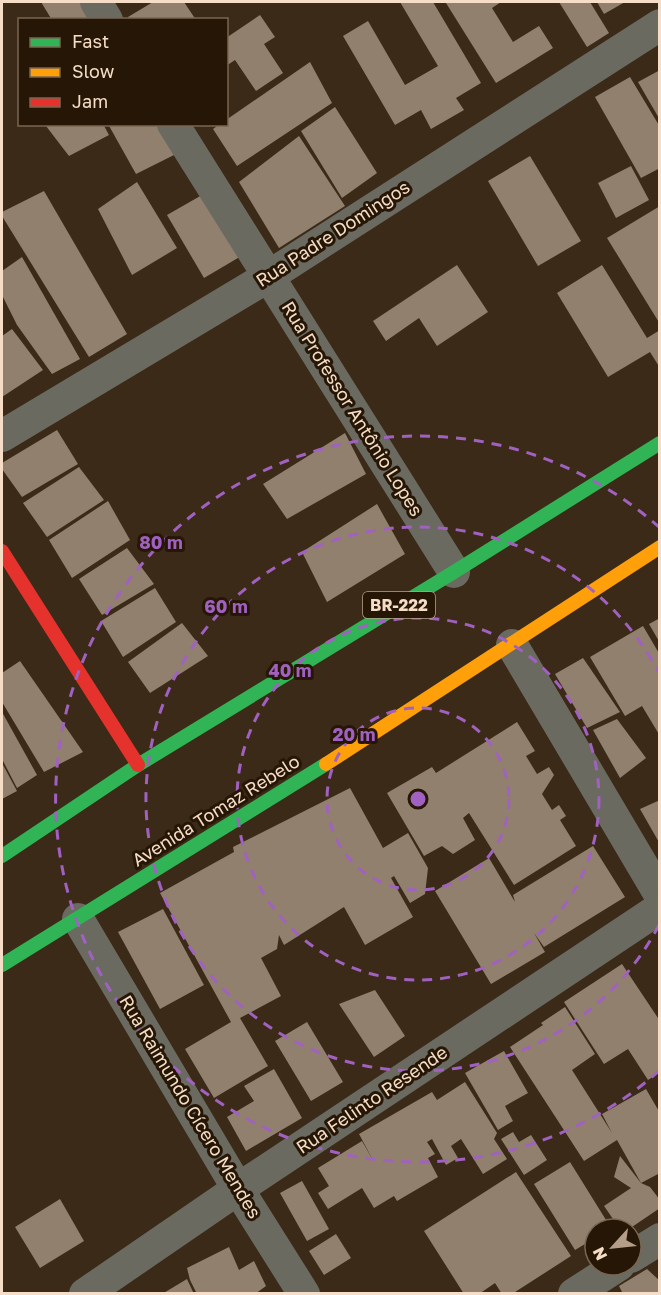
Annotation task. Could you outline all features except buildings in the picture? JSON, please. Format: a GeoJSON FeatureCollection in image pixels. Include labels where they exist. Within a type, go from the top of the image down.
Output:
{"type":"FeatureCollection","features":[{"type":"Feature","properties":{"kind":"main road","name":"BR-222"},"geometry":{"type":"LineString","coordinates":[[2,856],[138,765],[660,443]]}},
{"type":"Feature","properties":{"kind":"main road"},"geometry":{"type":"LineString","coordinates":[[636,459],[652,469]]}},
{"type":"Feature","properties":{"kind":"main road","name":"Avenida Tomaz Rebelo"},"geometry":{"type":"LineString","coordinates":[[2,965],[512,645],[660,547]]}},
{"type":"Feature","properties":{"kind":"main road"},"geometry":{"type":"LineString","coordinates":[[2,551],[138,765]]}},
{"type":"Feature","properties":{"kind":"street"},"geometry":{"type":"LineString","coordinates":[[96,2],[106,18]]}},
{"type":"Feature","properties":{"kind":"street","name":"Rua Padre Domingos"},"geometry":{"type":"LineString","coordinates":[[2,436],[269,276],[660,25]]}},
{"type":"Feature","properties":{"kind":"street","name":"Rua Professor Antônio Lopes"},"geometry":{"type":"LineString","coordinates":[[174,126],[454,572]]}},
{"type":"Feature","properties":{"kind":"street"},"geometry":{"type":"LineString","coordinates":[[512,645],[660,895]]}},
{"type":"Feature","properties":{"kind":"street","name":"Rua Felinto Resende"},"geometry":{"type":"LineString","coordinates":[[85,1293],[660,908]]}},
{"type":"Feature","properties":{"kind":"street","name":"Rua Raimundo Cícero Mendes"},"geometry":{"type":"LineString","coordinates":[[78,919],[238,1189],[304,1293]]}},
{"type":"Feature","properties":{"kind":"street"},"geometry":{"type":"LineString","coordinates":[[643,1250],[660,1239]]}},
{"type":"Feature","properties":{"kind":"street"},"geometry":{"type":"LineString","coordinates":[[574,1293],[600,1277]]}},
{"type":"Feature","properties":{"kind":"traffic: fast"},"geometry":{"type":"LineString","coordinates":[[2,856],[138,765],[660,443]]}},
{"type":"Feature","properties":{"kind":"traffic: fast"},"geometry":{"type":"LineString","coordinates":[[2,965],[326,764]]}},
{"type":"Feature","properties":{"kind":"traffic: slow"},"geometry":{"type":"LineString","coordinates":[[326,764],[660,547]]}},
{"type":"Feature","properties":{"kind":"traffic: jam"},"geometry":{"type":"LineString","coordinates":[[2,551],[138,765]]}}]}
